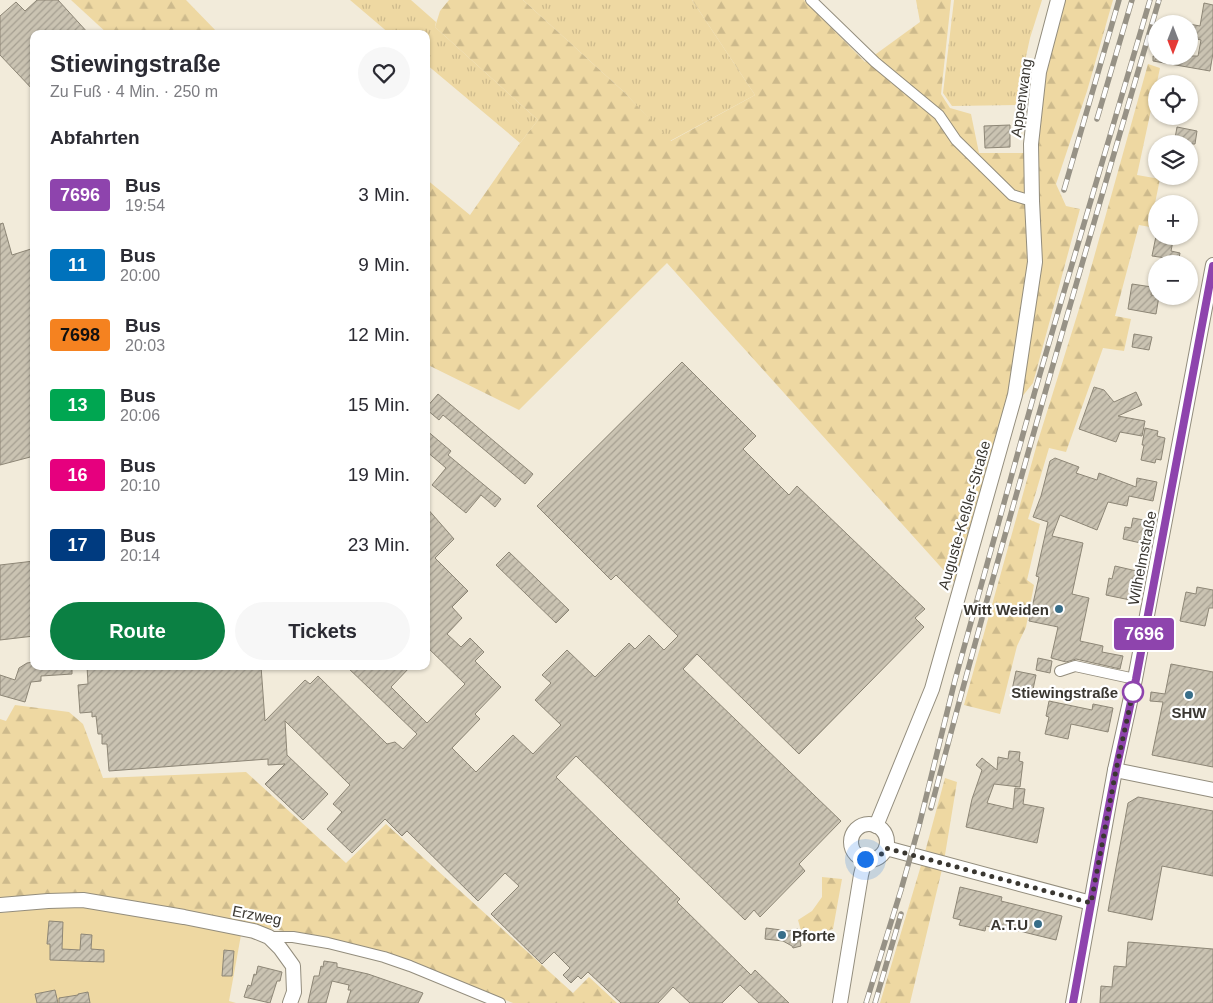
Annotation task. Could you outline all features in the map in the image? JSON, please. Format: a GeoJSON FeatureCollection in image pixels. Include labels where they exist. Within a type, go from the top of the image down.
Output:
{"type":"FeatureCollection","features":[{"type":"Feature","properties":{"kind":"street"},"geometry":{"type":"LineString","coordinates":[[811,0],[876,62],[939,115],[956,140],[1012,195],[1032,201]]}},
{"type":"Feature","properties":{"kind":"street","name":"Appenwang"},"geometry":{"type":"LineString","coordinates":[[1032,201],[1031,144],[1039,72],[1058,0]]}},
{"type":"Feature","properties":{"kind":"street","name":"Auguste-Keßler-Straße"},"geometry":{"type":"LineString","coordinates":[[876,826],[932,689],[1015,395],[1035,262],[1032,201]]}},
{"type":"Feature","properties":{"kind":"street","name":"Wilhelmstraße"},"geometry":{"type":"LineString","coordinates":[[1073,1003],[1116,770],[1136,679],[1213,265]]}},
{"type":"Feature","properties":{"kind":"street"},"geometry":{"type":"LineString","coordinates":[[1060,671],[1076,666],[1136,679]]}},
{"type":"Feature","properties":{"kind":"street"},"geometry":{"type":"LineString","coordinates":[[1116,770],[1213,790]]}},
{"type":"Feature","properties":{"kind":"street"},"geometry":{"type":"LineString","coordinates":[[864,825],[876,826],[886,837],[886,848],[879,857],[874,859],[865,859],[858,856],[851,847],[854,831],[864,825]]}},
{"type":"Feature","properties":{"kind":"street"},"geometry":{"type":"LineString","coordinates":[[886,848],[1091,903]]}},
{"type":"Feature","properties":{"kind":"street"},"geometry":{"type":"LineString","coordinates":[[840,1003],[865,859]]}},
{"type":"Feature","properties":{"kind":"street","name":"Erzweg"},"geometry":{"type":"LineString","coordinates":[[0,905],[83,900],[254,931],[269,937],[293,937],[328,943],[410,966],[500,1003]]}},
{"type":"Feature","properties":{"kind":"street"},"geometry":{"type":"LineString","coordinates":[[269,937],[293,966],[294,992],[290,1003]]}},
{"type":"Feature","properties":{"kind":"green space"},"geometry":{"type":"Polygon","coordinates":[[[71,0],[186,0],[215,30],[104,30],[71,0]]]}},
{"type":"Feature","properties":{"kind":"green space"},"geometry":{"type":"Polygon","coordinates":[[[350,0],[411,0],[436,22],[435,27],[538,120],[520,143],[430,67],[430,30],[385,30],[350,0]]]}},
{"type":"Feature","properties":{"kind":"green space"},"geometry":{"type":"Polygon","coordinates":[[[449,0],[523,0],[624,92],[671,141],[755,95],[692,0],[804,0],[865,62],[920,22],[916,0],[951,0],[941,94],[950,108],[971,114],[979,153],[1026,153],[1029,260],[1009,394],[957,585],[667,263],[519,410],[430,366],[430,182],[470,215],[538,120],[435,27],[440,11],[449,0]]]}},
{"type":"Feature","properties":{"kind":"green space"},"geometry":{"type":"Polygon","coordinates":[[[523,0],[692,0],[755,95],[670,141],[624,92],[523,0]]]}},
{"type":"Feature","properties":{"kind":"green space"},"geometry":{"type":"Polygon","coordinates":[[[954,0],[1042,0],[1030,38],[1020,84],[1022,105],[952,106],[943,93],[954,0]]]}},
{"type":"Feature","properties":{"kind":"green space"},"geometry":{"type":"Polygon","coordinates":[[[1064,0],[1113,0],[1087,91],[1056,184],[1066,206],[1080,209],[1033,383],[1021,398],[1036,147],[1044,70],[1064,0]]]}},
{"type":"Feature","properties":{"kind":"green space"},"geometry":{"type":"Polygon","coordinates":[[[1148,64],[1160,68],[1158,75],[1148,75],[1148,124],[1137,175],[1148,177],[1148,185],[1159,185],[1157,195],[1148,195],[1148,227],[1139,225],[1115,316],[1131,319],[1124,351],[1103,348],[1066,452],[1049,448],[1028,519],[1040,524],[1027,580],[1034,585],[1026,627],[1017,646],[1000,714],[964,705],[1037,444],[1084,293],[1148,64]]]}},
{"type":"Feature","properties":{"kind":"green space"},"geometry":{"type":"Polygon","coordinates":[[[15,705],[69,712],[83,724],[103,778],[246,772],[346,863],[386,824],[573,993],[589,977],[617,1003],[513,1003],[413,963],[328,939],[256,926],[0,901],[0,719],[6,721],[15,705]]]}},
{"type":"Feature","properties":{"kind":"green space"},"geometry":{"type":"Polygon","coordinates":[[[945,778],[957,782],[944,861],[910,1003],[880,1003],[925,852],[945,778]]]}},
{"type":"Feature","properties":{"kind":"green space"},"geometry":{"type":"Polygon","coordinates":[[[822,877],[842,879],[833,929],[803,938],[798,920],[812,911],[822,897],[822,877]]]}},
{"type":"Feature","properties":{"kind":"green space"},"geometry":{"type":"Polygon","coordinates":[[[81,904],[241,935],[229,1001],[236,1003],[0,1003],[0,913],[81,904]]]}},
{"type":"Feature","properties":{"kind":"building"},"geometry":{"type":"Polygon","coordinates":[[[37,0],[58,0],[85,30],[30,30],[30,87],[0,55],[0,16],[16,2],[25,11],[37,0]]]}},
{"type":"Feature","properties":{"kind":"building"},"geometry":{"type":"Polygon","coordinates":[[[1204,3],[1213,5],[1213,53],[1210,71],[1176,65],[1198,65],[1201,40],[1198,39],[1198,26],[1200,26],[1204,3]]]}},
{"type":"Feature","properties":{"kind":"building"},"geometry":{"type":"Polygon","coordinates":[[[1010,125],[1010,147],[985,148],[984,126],[1010,125]]]}},
{"type":"Feature","properties":{"kind":"building"},"geometry":{"type":"Polygon","coordinates":[[[1177,127],[1197,131],[1196,135],[1176,135],[1177,127]]]}},
{"type":"Feature","properties":{"kind":"building"},"geometry":{"type":"Polygon","coordinates":[[[3,223],[12,255],[30,249],[30,457],[0,465],[0,224],[3,223]]]}},
{"type":"Feature","properties":{"kind":"building"},"geometry":{"type":"Polygon","coordinates":[[[1154,245],[1172,245],[1171,251],[1180,253],[1180,255],[1152,255],[1154,245]]]}},
{"type":"Feature","properties":{"kind":"building"},"geometry":{"type":"Polygon","coordinates":[[[1132,284],[1148,286],[1148,305],[1158,305],[1156,314],[1128,309],[1132,284]]]}},
{"type":"Feature","properties":{"kind":"building"},"geometry":{"type":"Polygon","coordinates":[[[1134,334],[1152,337],[1149,350],[1132,347],[1134,334]]]}},
{"type":"Feature","properties":{"kind":"building"},"geometry":{"type":"Polygon","coordinates":[[[682,362],[756,436],[743,449],[789,495],[797,486],[925,609],[915,618],[924,627],[799,754],[697,654],[683,669],[841,821],[799,864],[805,871],[760,917],[754,910],[745,920],[576,756],[556,777],[680,899],[677,902],[751,975],[755,970],[789,1003],[759,1003],[740,985],[722,1003],[690,1003],[673,987],[658,1003],[621,1003],[588,972],[581,979],[578,976],[571,983],[563,975],[570,968],[554,952],[542,964],[491,914],[519,886],[505,873],[478,901],[407,831],[402,836],[385,819],[352,853],[327,829],[342,812],[333,804],[350,785],[285,721],[287,755],[328,794],[303,820],[265,784],[285,764],[268,765],[268,759],[109,771],[107,744],[102,744],[102,734],[98,734],[96,716],[92,717],[92,712],[80,713],[78,685],[88,684],[87,670],[261,670],[265,721],[305,680],[310,684],[318,676],[387,744],[395,742],[403,749],[417,734],[350,670],[407,670],[391,687],[427,723],[465,684],[430,650],[430,512],[454,539],[435,558],[468,591],[452,607],[462,618],[447,634],[461,647],[470,638],[484,652],[475,661],[501,687],[475,714],[480,719],[452,748],[476,772],[513,735],[533,754],[561,725],[535,700],[551,683],[542,675],[567,650],[595,677],[629,643],[635,649],[649,635],[664,650],[678,636],[616,575],[611,580],[537,506],[682,362]]]}},
{"type":"Feature","properties":{"kind":"building"},"geometry":{"type":"Polygon","coordinates":[[[1094,387],[1104,390],[1114,402],[1136,392],[1142,405],[1118,416],[1145,421],[1142,436],[1120,432],[1116,442],[1079,429],[1094,387]]]}},
{"type":"Feature","properties":{"kind":"building"},"geometry":{"type":"Polygon","coordinates":[[[438,394],[533,474],[525,484],[443,415],[439,420],[430,412],[430,403],[438,394]]]}},
{"type":"Feature","properties":{"kind":"building"},"geometry":{"type":"Polygon","coordinates":[[[1145,428],[1158,431],[1157,436],[1165,438],[1161,460],[1156,459],[1155,463],[1141,460],[1145,428]]]}},
{"type":"Feature","properties":{"kind":"building"},"geometry":{"type":"Polygon","coordinates":[[[430,433],[451,451],[448,455],[501,499],[495,507],[481,495],[466,513],[432,485],[446,468],[430,454],[430,433]]]}},
{"type":"Feature","properties":{"kind":"building"},"geometry":{"type":"Polygon","coordinates":[[[1055,458],[1079,467],[1076,473],[1097,480],[1099,473],[1136,487],[1137,478],[1157,482],[1153,501],[1129,496],[1127,506],[1108,502],[1097,530],[1060,515],[1052,536],[1083,543],[1072,594],[1089,598],[1080,641],[1103,646],[1102,652],[1123,656],[1120,669],[1076,659],[1066,662],[1051,658],[1058,627],[1029,621],[1039,577],[1036,576],[1048,522],[1033,517],[1041,496],[1050,461],[1055,458]]]}},
{"type":"Feature","properties":{"kind":"building"},"geometry":{"type":"Polygon","coordinates":[[[1133,518],[1149,521],[1145,544],[1123,539],[1125,527],[1131,528],[1133,518]]]}},
{"type":"Feature","properties":{"kind":"building"},"geometry":{"type":"Polygon","coordinates":[[[509,552],[569,610],[556,623],[496,565],[509,552]]]}},
{"type":"Feature","properties":{"kind":"building"},"geometry":{"type":"Polygon","coordinates":[[[30,561],[30,636],[0,640],[0,565],[30,561]]]}},
{"type":"Feature","properties":{"kind":"building"},"geometry":{"type":"Polygon","coordinates":[[[1115,566],[1141,572],[1135,601],[1106,595],[1109,578],[1112,579],[1115,566]]]}},
{"type":"Feature","properties":{"kind":"building"},"geometry":{"type":"Polygon","coordinates":[[[1197,587],[1213,590],[1213,608],[1209,608],[1205,626],[1180,621],[1186,592],[1196,594],[1197,587]]]}},
{"type":"Feature","properties":{"kind":"building"},"geometry":{"type":"Polygon","coordinates":[[[1038,658],[1052,661],[1050,673],[1036,670],[1038,658]]]}},
{"type":"Feature","properties":{"kind":"building"},"geometry":{"type":"Polygon","coordinates":[[[30,663],[30,670],[72,670],[72,674],[41,676],[41,681],[31,682],[25,702],[0,695],[0,675],[15,680],[19,668],[30,663]]]}},
{"type":"Feature","properties":{"kind":"building"},"geometry":{"type":"Polygon","coordinates":[[[1171,664],[1213,672],[1213,767],[1152,755],[1163,702],[1150,701],[1151,692],[1165,694],[1171,664]]]}},
{"type":"Feature","properties":{"kind":"building"},"geometry":{"type":"Polygon","coordinates":[[[1016,671],[1036,675],[1031,699],[1011,695],[1016,671]]]}},
{"type":"Feature","properties":{"kind":"building"},"geometry":{"type":"Polygon","coordinates":[[[1049,701],[1092,710],[1093,704],[1113,708],[1108,732],[1071,724],[1068,739],[1045,734],[1049,717],[1046,716],[1049,701]]]}},
{"type":"Feature","properties":{"kind":"building"},"geometry":{"type":"Polygon","coordinates":[[[1009,751],[1020,752],[1019,761],[1023,762],[1020,787],[994,784],[987,803],[1013,809],[1015,788],[1025,789],[1023,804],[1044,808],[1037,843],[966,827],[972,799],[982,770],[976,765],[982,758],[997,770],[998,757],[1008,759],[1009,751]]]}},
{"type":"Feature","properties":{"kind":"building"},"geometry":{"type":"Polygon","coordinates":[[[1138,797],[1213,811],[1213,876],[1162,866],[1152,920],[1108,911],[1128,803],[1138,797]]]}},
{"type":"Feature","properties":{"kind":"building"},"geometry":{"type":"Polygon","coordinates":[[[960,887],[1002,897],[1001,901],[1062,916],[1056,940],[995,925],[995,928],[986,926],[985,931],[959,925],[961,920],[953,918],[960,887]]]}},
{"type":"Feature","properties":{"kind":"building"},"geometry":{"type":"Polygon","coordinates":[[[49,921],[63,922],[62,949],[80,950],[81,934],[92,935],[91,949],[104,950],[104,962],[50,960],[50,944],[47,944],[49,921]]]}},
{"type":"Feature","properties":{"kind":"building","name":"Pforte"},"geometry":{"type":"Polygon","coordinates":[[[766,928],[789,931],[798,929],[801,946],[793,948],[783,941],[765,939],[766,928]]]}},
{"type":"Feature","properties":{"kind":"building"},"geometry":{"type":"Polygon","coordinates":[[[1128,942],[1213,949],[1213,1003],[1100,1003],[1101,986],[1112,987],[1114,966],[1126,967],[1128,942]]]}},
{"type":"Feature","properties":{"kind":"building"},"geometry":{"type":"Polygon","coordinates":[[[224,950],[234,951],[232,976],[222,976],[224,950]]]}},
{"type":"Feature","properties":{"kind":"building"},"geometry":{"type":"Polygon","coordinates":[[[324,961],[337,963],[337,967],[368,974],[423,993],[418,1003],[347,1003],[351,990],[348,990],[349,985],[332,981],[326,1003],[308,1003],[314,976],[319,976],[324,961]]]}},
{"type":"Feature","properties":{"kind":"building"},"geometry":{"type":"Polygon","coordinates":[[[258,966],[282,972],[270,1003],[244,997],[248,985],[251,986],[254,974],[256,975],[258,966]]]}},
{"type":"Feature","properties":{"kind":"building"},"geometry":{"type":"Polygon","coordinates":[[[55,990],[58,1003],[37,1003],[35,994],[55,990]]]}},
{"type":"Feature","properties":{"kind":"building"},"geometry":{"type":"Polygon","coordinates":[[[88,992],[90,1003],[59,1003],[59,998],[88,992]]]}},
{"type":"Feature","properties":{"kind":"railway"},"geometry":{"type":"LineString","coordinates":[[1064,190],[1119,0]]}},
{"type":"Feature","properties":{"kind":"railway"},"geometry":{"type":"LineString","coordinates":[[1097,119],[1132,0]]}},
{"type":"Feature","properties":{"kind":"railway"},"geometry":{"type":"LineString","coordinates":[[866,1003],[919,826],[955,680],[1035,391],[1150,0]]}},
{"type":"Feature","properties":{"kind":"railway"},"geometry":{"type":"LineString","coordinates":[[931,808],[985,606],[1159,0]]}},
{"type":"Feature","properties":{"kind":"railway"},"geometry":{"type":"LineString","coordinates":[[875,1003],[901,914]]}},
{"type":"Feature","properties":{"kind":"bus line","name":"7696"},"geometry":{"type":"LineString","coordinates":[[1073,1003],[1102,842],[1136,679],[1213,266]]}},
{"type":"Feature","properties":{"kind":"place","name":"Witt Weiden"},"geometry":{"type":"Point","coordinates":[1059,609]}},
{"type":"Feature","properties":{"kind":"place","name":"Stiewingstraße"},"geometry":{"type":"Point","coordinates":[1133,692]}},
{"type":"Feature","properties":{"kind":"place","name":"SHW"},"geometry":{"type":"Point","coordinates":[1189,695]}},
{"type":"Feature","properties":{"kind":"place","name":"A.T.U"},"geometry":{"type":"Point","coordinates":[1038,924]}},
{"type":"Feature","properties":{"kind":"place","name":"Pforte"},"geometry":{"type":"Point","coordinates":[782,935]}},
{"type":"Feature","properties":{"kind":"route"},"geometry":{"type":"LineString","coordinates":[[865,859],[879,857],[886,848],[1091,903],[1133,692]]}}]}
